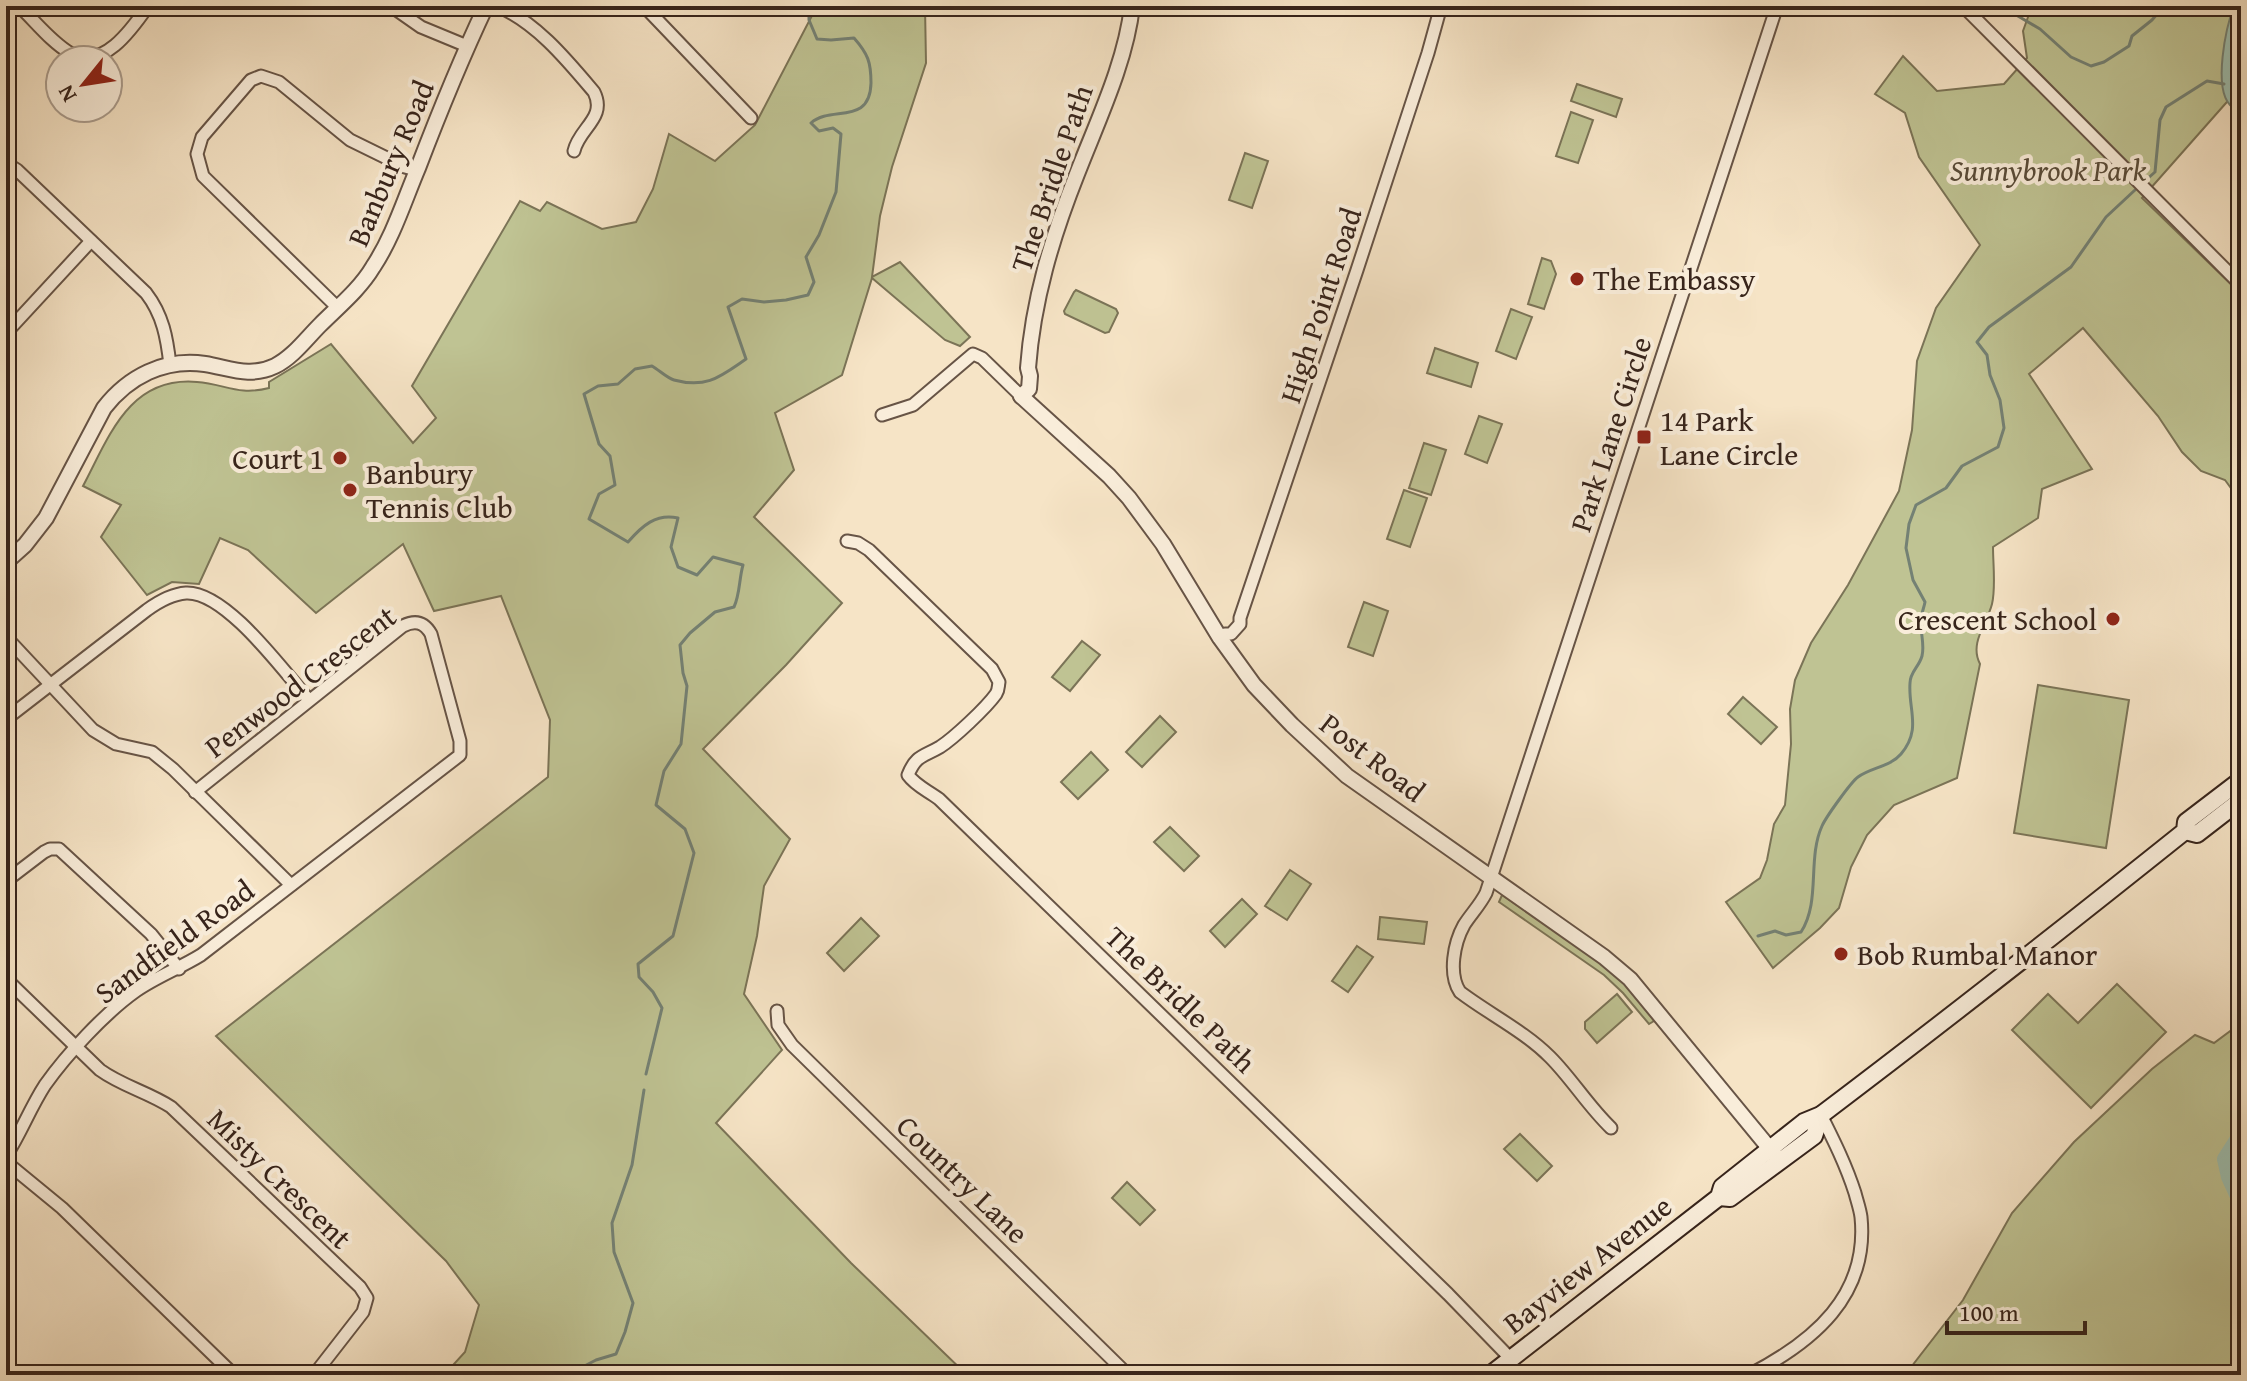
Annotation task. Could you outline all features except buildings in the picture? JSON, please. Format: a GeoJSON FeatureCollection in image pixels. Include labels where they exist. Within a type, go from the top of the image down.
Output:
{"type":"FeatureCollection","features":[{"type":"Feature","properties":{"kind":"main road","name":"Bayview Avenue"},"geometry":{"type":"LineString","coordinates":[[1490,1375],[1719,1197],[1722,1187],[1776,1155],[1804,1122],[1821,1115],[1991,985],[2185,831],[2186,822],[2241,780]]}},
{"type":"Feature","properties":{"kind":"main road","name":"Bayview Avenue"},"geometry":{"type":"LineString","coordinates":[[2185,831],[2197,834],[2241,800]]}},
{"type":"Feature","properties":{"kind":"street"},"geometry":{"type":"LineString","coordinates":[[19,6],[60,46],[83,58],[102,55],[112,49],[148,6]]}},
{"type":"Feature","properties":{"kind":"street"},"geometry":{"type":"LineString","coordinates":[[391,6],[421,27],[467,46]]}},
{"type":"Feature","properties":{"kind":"street","name":"Banbury Road"},"geometry":{"type":"LineString","coordinates":[[6,562],[38,531],[96,423],[115,395],[139,376],[170,365],[205,364],[233,371],[262,372],[289,356],[372,270],[400,216],[416,170],[486,6]]}},
{"type":"Feature","properties":{"kind":"street"},"geometry":{"type":"LineString","coordinates":[[497,6],[535,28],[598,99],[598,111],[574,151]]}},
{"type":"Feature","properties":{"kind":"street"},"geometry":{"type":"LineString","coordinates":[[644,6],[751,118]]}},
{"type":"Feature","properties":{"kind":"street","name":"The Bridle Path"},"geometry":{"type":"LineString","coordinates":[[1021,396],[1018,381],[1022,371],[1028,368],[1036,307],[1047,257],[1121,57],[1132,6]]}},
{"type":"Feature","properties":{"kind":"street","name":"High Point Road"},"geometry":{"type":"LineString","coordinates":[[1223,636],[1231,634],[1240,624],[1441,6]]}},
{"type":"Feature","properties":{"kind":"street","name":"Park Lane Circle"},"geometry":{"type":"LineString","coordinates":[[1611,1128],[1537,1045],[1460,992],[1454,983],[1456,944],[1464,925],[1485,896],[1777,6]]}},
{"type":"Feature","properties":{"kind":"street"},"geometry":{"type":"LineString","coordinates":[[1963,6],[2241,285]]}},
{"type":"Feature","properties":{"kind":"street"},"geometry":{"type":"LineString","coordinates":[[338,308],[203,176],[197,154],[202,137],[251,80],[261,76],[279,82],[350,140],[416,170]]}},
{"type":"Feature","properties":{"kind":"street"},"geometry":{"type":"LineString","coordinates":[[6,163],[17,170],[155,304],[165,330],[170,365]]}},
{"type":"Feature","properties":{"kind":"street"},"geometry":{"type":"LineString","coordinates":[[6,333],[91,241]]}},
{"type":"Feature","properties":{"kind":"street","name":"Post Road"},"geometry":{"type":"LineString","coordinates":[[882,415],[913,405],[973,354],[982,358],[1129,498],[1163,544],[1254,685],[1292,725],[1347,776],[1604,957],[1630,979],[1776,1155]]}},
{"type":"Feature","properties":{"kind":"street","name":"The Bridle Path"},"geometry":{"type":"LineString","coordinates":[[847,541],[869,550],[992,669],[999,682],[996,694],[961,730],[913,764],[908,775],[916,786],[939,799],[1437,1283],[1511,1359]]}},
{"type":"Feature","properties":{"kind":"street"},"geometry":{"type":"LineString","coordinates":[[6,719],[147,610],[161,601],[186,593],[215,601],[279,662],[309,700]]}},
{"type":"Feature","properties":{"kind":"street","name":"Penwood Crescent"},"geometry":{"type":"LineString","coordinates":[[195,792],[403,626],[411,622],[427,627],[461,748],[460,755],[291,885]]}},
{"type":"Feature","properties":{"kind":"street"},"geometry":{"type":"LineString","coordinates":[[6,637],[93,730],[116,744],[152,752],[291,885]]}},
{"type":"Feature","properties":{"kind":"street"},"geometry":{"type":"LineString","coordinates":[[6,881],[44,852],[59,849],[151,934],[179,969]]}},
{"type":"Feature","properties":{"kind":"street","name":"Sandfield Road"},"geometry":{"type":"LineString","coordinates":[[6,1159],[46,1084],[77,1047],[134,992],[201,955],[291,885]]}},
{"type":"Feature","properties":{"kind":"street","name":"Misty Crescent"},"geometry":{"type":"LineString","coordinates":[[6,979],[100,1070],[171,1107],[360,1287],[367,1298],[363,1312],[314,1375]]}},
{"type":"Feature","properties":{"kind":"street","name":"Country Lane"},"geometry":{"type":"LineString","coordinates":[[777,1011],[778,1025],[792,1045],[1128,1375]]}},
{"type":"Feature","properties":{"kind":"street"},"geometry":{"type":"LineString","coordinates":[[1749,1375],[1771,1364],[1814,1333],[1844,1300],[1861,1259],[1861,1215],[1846,1165],[1821,1115]]}},
{"type":"Feature","properties":{"kind":"street"},"geometry":{"type":"LineString","coordinates":[[6,1159],[62,1208],[234,1375]]}},
{"type":"Feature","properties":{"kind":"green space"},"geometry":{"type":"Polygon","coordinates":[[[817,6],[925,6],[926,63],[892,167],[880,216],[872,277],[900,262],[970,337],[960,346],[945,340],[872,278],[842,375],[775,413],[794,470],[754,517],[842,603],[703,749],[790,839],[764,886],[744,994],[782,1050],[716,1123],[851,1263],[967,1375],[444,1375],[465,1352],[479,1305],[446,1261],[216,1036],[548,777],[550,720],[501,596],[434,611],[403,544],[316,613],[248,550],[220,538],[199,584],[172,582],[147,595],[101,537],[121,505],[83,486],[124,413],[154,389],[174,383],[197,382],[240,390],[269,388],[269,382],[331,344],[413,443],[436,418],[412,386],[520,201],[540,211],[547,202],[602,229],[636,222],[653,189],[669,134],[715,161],[755,125],[817,6]]]}},
{"type":"Feature","properties":{"kind":"green space","name":"Sunnybrook Park"},"geometry":{"type":"Polygon","coordinates":[[[2032,6],[2241,6],[2241,86],[2142,198],[2241,294],[2241,502],[2225,480],[2201,471],[2182,452],[2158,416],[2083,328],[2029,374],[2092,469],[2042,489],[2038,518],[1993,547],[1993,597],[1978,641],[1980,664],[1957,778],[1894,805],[1867,835],[1851,867],[1839,908],[1773,968],[1726,902],[1760,878],[1767,860],[1774,824],[1785,805],[1791,744],[1790,709],[1795,680],[1811,643],[1848,585],[1899,491],[1912,430],[1917,361],[1936,308],[1980,245],[1919,157],[1905,113],[1875,94],[1903,56],[1937,91],[2004,84],[2027,58],[2023,31],[2032,6]]]}},
{"type":"Feature","properties":{"kind":"green space"},"geometry":{"type":"Polygon","coordinates":[[[1577,84],[1622,99],[1616,117],[1571,101],[1577,84]]]}},
{"type":"Feature","properties":{"kind":"green space"},"geometry":{"type":"Polygon","coordinates":[[[1571,112],[1593,120],[1578,163],[1556,156],[1571,112]]]}},
{"type":"Feature","properties":{"kind":"green space"},"geometry":{"type":"Polygon","coordinates":[[[1245,153],[1268,161],[1252,208],[1229,200],[1245,153]]]}},
{"type":"Feature","properties":{"kind":"green space"},"geometry":{"type":"Polygon","coordinates":[[[1542,258],[1551,261],[1556,274],[1544,309],[1528,304],[1542,258]]]}},
{"type":"Feature","properties":{"kind":"green space"},"geometry":{"type":"Polygon","coordinates":[[[1076,290],[1116,309],[1118,313],[1109,332],[1105,333],[1065,314],[1076,290]]]}},
{"type":"Feature","properties":{"kind":"green space"},"geometry":{"type":"Polygon","coordinates":[[[1511,309],[1532,317],[1516,359],[1496,351],[1511,309]]]}},
{"type":"Feature","properties":{"kind":"green space"},"geometry":{"type":"Polygon","coordinates":[[[1435,348],[1478,363],[1471,387],[1427,373],[1435,348]]]}},
{"type":"Feature","properties":{"kind":"green space"},"geometry":{"type":"Polygon","coordinates":[[[1479,416],[1502,424],[1487,463],[1465,454],[1479,416]]]}},
{"type":"Feature","properties":{"kind":"green space"},"geometry":{"type":"Polygon","coordinates":[[[1424,443],[1446,450],[1431,495],[1409,488],[1424,443]]]}},
{"type":"Feature","properties":{"kind":"green space"},"geometry":{"type":"Polygon","coordinates":[[[1404,490],[1427,498],[1410,547],[1387,539],[1404,490]]]}},
{"type":"Feature","properties":{"kind":"green space"},"geometry":{"type":"Polygon","coordinates":[[[1364,602],[1388,611],[1373,656],[1348,647],[1364,602]]]}},
{"type":"Feature","properties":{"kind":"green space"},"geometry":{"type":"Polygon","coordinates":[[[1082,641],[1100,655],[1070,691],[1052,677],[1082,641]]]}},
{"type":"Feature","properties":{"kind":"green space"},"geometry":{"type":"Polygon","coordinates":[[[2038,685],[2129,700],[2106,848],[2014,833],[2038,685]]]}},
{"type":"Feature","properties":{"kind":"green space"},"geometry":{"type":"Polygon","coordinates":[[[1743,697],[1777,727],[1761,744],[1728,714],[1743,697]]]}},
{"type":"Feature","properties":{"kind":"green space"},"geometry":{"type":"Polygon","coordinates":[[[1160,716],[1176,732],[1142,767],[1126,752],[1160,716]]]}},
{"type":"Feature","properties":{"kind":"green space"},"geometry":{"type":"Polygon","coordinates":[[[1091,752],[1108,770],[1078,799],[1061,782],[1091,752]]]}},
{"type":"Feature","properties":{"kind":"green space"},"geometry":{"type":"Polygon","coordinates":[[[1170,827],[1199,856],[1184,871],[1154,842],[1170,827]]]}},
{"type":"Feature","properties":{"kind":"green space"},"geometry":{"type":"Polygon","coordinates":[[[1290,870],[1311,884],[1287,920],[1265,906],[1290,870]]]}},
{"type":"Feature","properties":{"kind":"green space"},"geometry":{"type":"Polygon","coordinates":[[[1502,895],[1610,969],[1640,998],[1654,1021],[1649,1024],[1604,975],[1499,902],[1502,895]]]}},
{"type":"Feature","properties":{"kind":"green space"},"geometry":{"type":"Polygon","coordinates":[[[1242,899],[1257,914],[1225,947],[1210,931],[1242,899]]]}},
{"type":"Feature","properties":{"kind":"green space"},"geometry":{"type":"Polygon","coordinates":[[[1380,917],[1427,922],[1424,944],[1378,939],[1380,917]]]}},
{"type":"Feature","properties":{"kind":"green space"},"geometry":{"type":"Polygon","coordinates":[[[861,918],[879,936],[844,971],[827,953],[861,918]]]}},
{"type":"Feature","properties":{"kind":"green space"},"geometry":{"type":"Polygon","coordinates":[[[1357,946],[1373,957],[1348,992],[1332,981],[1357,946]]]}},
{"type":"Feature","properties":{"kind":"green space"},"geometry":{"type":"Polygon","coordinates":[[[2117,984],[2166,1032],[2091,1108],[2012,1030],[2048,994],[2078,1023],[2117,984]]]}},
{"type":"Feature","properties":{"kind":"green space"},"geometry":{"type":"Polygon","coordinates":[[[1617,994],[1632,1012],[1597,1043],[1585,1029],[1585,1022],[1617,994]]]}},
{"type":"Feature","properties":{"kind":"green space"},"geometry":{"type":"Polygon","coordinates":[[[2241,1023],[2241,1375],[1905,1375],[1963,1300],[2012,1213],[2074,1142],[2152,1069],[2195,1035],[2214,1043],[2241,1023]]]}},
{"type":"Feature","properties":{"kind":"green space"},"geometry":{"type":"Polygon","coordinates":[[[1520,1134],[1552,1166],[1537,1181],[1504,1149],[1520,1134]]]}},
{"type":"Feature","properties":{"kind":"green space"},"geometry":{"type":"Polygon","coordinates":[[[1127,1182],[1155,1210],[1140,1225],[1112,1198],[1127,1182]]]}},
{"type":"Feature","properties":{"kind":"shaded area"},"geometry":{"type":"Polygon","coordinates":[[[2234,6],[2241,6],[2241,54],[2237,83],[2241,92],[2241,112],[2230,105],[2222,85],[2225,42],[2234,6]]]}},
{"type":"Feature","properties":{"kind":"waterway"},"geometry":{"type":"LineString","coordinates":[[646,1074],[662,1008],[639,977],[638,964],[673,936],[694,853],[685,829],[656,805],[664,771],[681,744],[687,686],[680,645],[715,612],[734,607],[743,565],[713,557],[697,575],[678,567],[671,547],[678,518],[656,519],[628,542],[589,519],[599,494],[615,485],[610,456],[599,444],[584,394],[598,386],[618,384],[635,369],[652,366],[674,380],[696,383],[713,379],[746,359],[728,307],[742,299],[764,302],[808,295],[814,282],[806,257],[819,235],[836,192],[841,134],[833,128],[819,131],[811,123],[829,115],[857,110],[869,96],[871,83],[868,59],[859,44],[854,38],[817,39],[809,20],[809,6]]}},
{"type":"Feature","properties":{"kind":"waterway"},"geometry":{"type":"LineString","coordinates":[[2001,6],[2040,29],[2071,57],[2091,66],[2104,62],[2129,46],[2132,36],[2164,6]]}},
{"type":"Feature","properties":{"kind":"waterway"},"geometry":{"type":"LineString","coordinates":[[2146,180],[2155,172],[2160,120],[2166,107],[2207,81],[2224,84]]}},
{"type":"Feature","properties":{"kind":"waterway"},"geometry":{"type":"LineString","coordinates":[[1758,936],[1775,931],[1786,935],[1801,932],[1811,907],[1815,852],[1824,822],[1855,780],[1897,758],[1911,736],[1910,679],[1922,656],[1921,620],[1925,602],[1913,580],[1906,548],[1909,524],[1916,505],[1946,488],[1962,466],[1998,447],[2004,428],[2000,400],[1990,375],[1987,355],[1977,342],[1989,327],[2071,267],[2106,217],[2135,190]]}},
{"type":"Feature","properties":{"kind":"waterway"},"geometry":{"type":"LineString","coordinates":[[567,1375],[616,1354],[633,1303],[614,1252],[612,1223],[632,1165],[644,1090]]}},
{"type":"Feature","properties":{"kind":"waterway"},"geometry":{"type":"LineString","coordinates":[[2241,1134],[2225,1159],[2241,1203]]}},
{"type":"Feature","properties":{"kind":"place","name":"The Embassy"},"geometry":{"type":"Point","coordinates":[1577,279]}},
{"type":"Feature","properties":{"kind":"place","name":"14 Park Lane Circle"},"geometry":{"type":"Point","coordinates":[1644,437]}},
{"type":"Feature","properties":{"kind":"place","name":"Court 1"},"geometry":{"type":"Point","coordinates":[340,458]}},
{"type":"Feature","properties":{"kind":"place","name":"Banbury Tennis Club"},"geometry":{"type":"Point","coordinates":[350,490]}},
{"type":"Feature","properties":{"kind":"place","name":"Crescent School"},"geometry":{"type":"Point","coordinates":[2113,619]}},
{"type":"Feature","properties":{"kind":"place","name":"Bob Rumbal Manor"},"geometry":{"type":"Point","coordinates":[1841,954]}}]}
